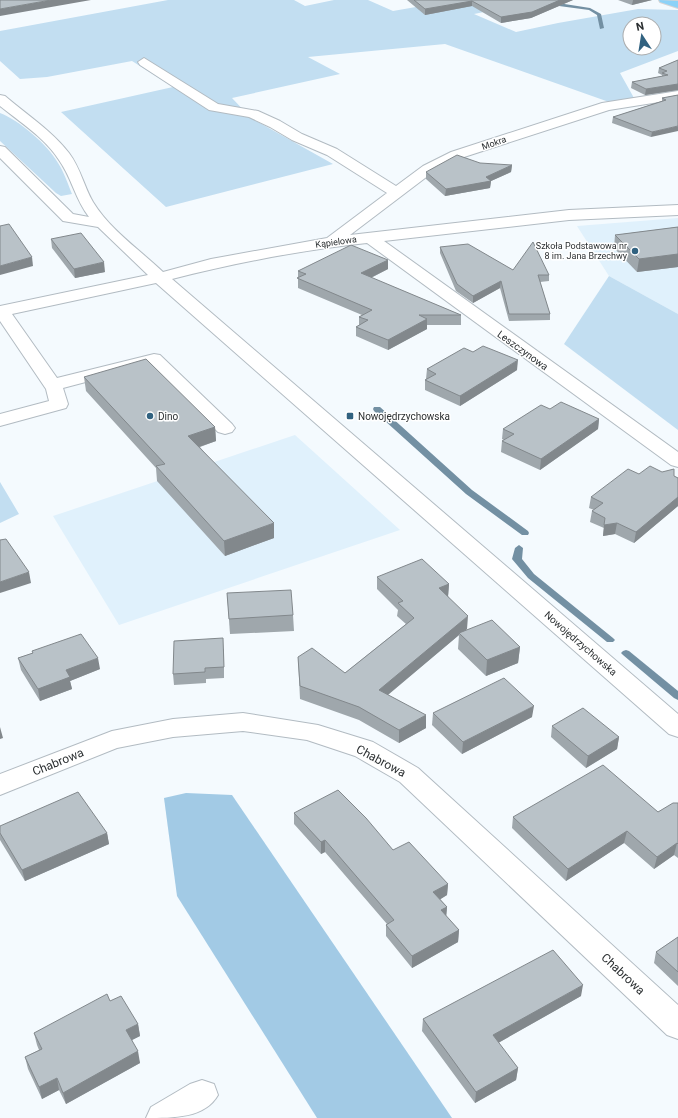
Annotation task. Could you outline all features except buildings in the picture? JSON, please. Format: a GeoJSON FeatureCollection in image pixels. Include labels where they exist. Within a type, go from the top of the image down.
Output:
{"type":"FeatureCollection","features":[{"type":"Feature","properties":{"kind":"main road"},"geometry":{"type":"LineString","coordinates":[[664,0],[678,5]]}},
{"type":"Feature","properties":{"kind":"street"},"geometry":{"type":"LineString","coordinates":[[144,62],[214,107],[253,114],[297,137],[332,152],[397,192]]}},
{"type":"Feature","properties":{"kind":"street","name":"Mokra"},"geometry":{"type":"LineString","coordinates":[[332,242],[432,167],[456,155],[553,122],[608,106],[678,94]]}},
{"type":"Feature","properties":{"kind":"street","name":"Nowojędrzychowska"},"geometry":{"type":"LineString","coordinates":[[0,99],[49,140],[64,156],[74,172],[86,203],[101,223],[200,314],[678,728]]}},
{"type":"Feature","properties":{"kind":"street"},"geometry":{"type":"LineString","coordinates":[[0,150],[68,218],[101,223]]}},
{"type":"Feature","properties":{"kind":"street","name":"Kąpielowa"},"geometry":{"type":"LineString","coordinates":[[1,311],[161,277],[237,259],[332,242],[569,215],[678,210]]}},
{"type":"Feature","properties":{"kind":"street","name":"Leszczynowa"},"geometry":{"type":"LineString","coordinates":[[369,237],[678,461]]}},
{"type":"Feature","properties":{"kind":"street"},"geometry":{"type":"LineString","coordinates":[[0,420],[59,404],[52,385],[1,311]]}},
{"type":"Feature","properties":{"kind":"street"},"geometry":{"type":"LineString","coordinates":[[52,385],[154,358],[225,428]]}},
{"type":"Feature","properties":{"kind":"street","name":"Chabrowa"},"geometry":{"type":"LineString","coordinates":[[0,786],[112,740],[173,728],[243,722],[309,731],[357,747],[408,775],[678,1025]]}},
{"type":"Feature","properties":{"kind":"street"},"geometry":{"type":"LineString","coordinates":[[163,1118],[202,1095]]}},
{"type":"Feature","properties":{"kind":"shaded area"},"geometry":{"type":"Polygon","coordinates":[[[168,0],[294,0],[305,6],[334,0],[368,0],[393,11],[456,0],[519,5],[474,14],[516,32],[638,9],[678,10],[678,51],[620,73],[634,98],[609,102],[445,44],[308,57],[340,74],[232,98],[251,118],[333,164],[166,207],[61,112],[173,87],[132,61],[47,77],[20,79],[0,61],[0,31],[168,0]]]}},
{"type":"Feature","properties":{"kind":"shaded area"},"geometry":{"type":"Polygon","coordinates":[[[0,113],[16,121],[40,141],[60,167],[72,194],[61,196],[56,193],[0,141],[0,113]]]}},
{"type":"Feature","properties":{"kind":"shaded area","name":"Szkoła Podstawowa nr 8 im. Jana Brzechwy"},"geometry":{"type":"Polygon","coordinates":[[[678,218],[678,314],[609,276],[577,226],[678,218]]]}},
{"type":"Feature","properties":{"kind":"shaded area"},"geometry":{"type":"Polygon","coordinates":[[[609,276],[678,314],[678,430],[564,344],[609,276]]]}},
{"type":"Feature","properties":{"kind":"shaded area"},"geometry":{"type":"Polygon","coordinates":[[[295,435],[400,530],[119,625],[53,516],[295,435]]]}},
{"type":"Feature","properties":{"kind":"shaded area"},"geometry":{"type":"Polygon","coordinates":[[[0,482],[19,514],[0,523],[0,482]]]}},
{"type":"Feature","properties":{"kind":"shaded area"},"geometry":{"type":"Polygon","coordinates":[[[186,793],[232,795],[452,1118],[317,1118],[177,896],[164,798],[186,793]]]}},
{"type":"Feature","properties":{"kind":"waterway"},"geometry":{"type":"LineString","coordinates":[[541,0],[544,3],[590,9],[599,14],[602,28]]}},
{"type":"Feature","properties":{"kind":"waterway"},"geometry":{"type":"LineString","coordinates":[[377,409],[469,492],[525,533]]}},
{"type":"Feature","properties":{"kind":"waterway"},"geometry":{"type":"LineString","coordinates":[[519,548],[517,559],[531,576],[610,640]]}},
{"type":"Feature","properties":{"kind":"waterway"},"geometry":{"type":"LineString","coordinates":[[626,653],[678,696]]}},
{"type":"Feature","properties":{"kind":"place","name":"Szkoła Podstawowa nr 8 im. Jana Brzechwy"},"geometry":{"type":"Point","coordinates":[635,251]}},
{"type":"Feature","properties":{"kind":"place","name":"Dino"},"geometry":{"type":"Point","coordinates":[150,416]}},
{"type":"Feature","properties":{"kind":"place","name":"Nowojędrzychowska"},"geometry":{"type":"Point","coordinates":[350,416]}}]}
